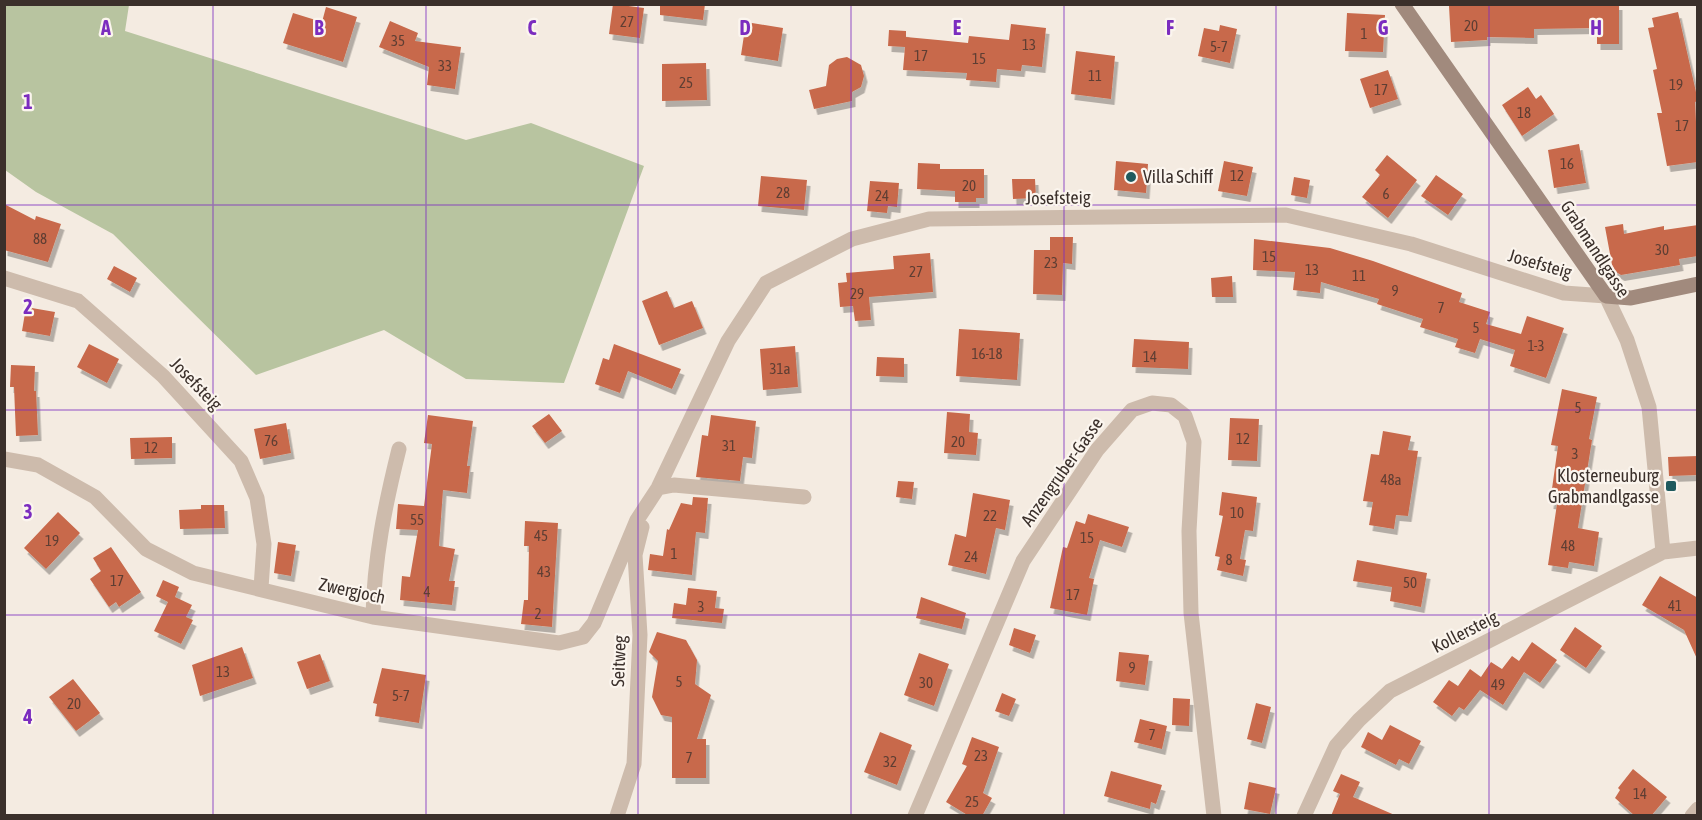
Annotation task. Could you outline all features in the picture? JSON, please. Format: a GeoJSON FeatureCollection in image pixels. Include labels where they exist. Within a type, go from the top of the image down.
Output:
{"type":"FeatureCollection","features":[{"type":"Feature","properties":{"kind":"street","name":"Grabmandlgasse"},"geometry":{"type":"LineString","coordinates":[[1402,4],[1606,296],[1627,340],[1649,407],[1663,552]]}},
{"type":"Feature","properties":{"kind":"street","name":"Josefsteig"},"geometry":{"type":"LineString","coordinates":[[647,507],[728,341],[766,283],[852,239],[929,219],[1286,215],[1411,244],[1564,293],[1606,296]]}},
{"type":"Feature","properties":{"kind":"street","name":"Josefsteig"},"geometry":{"type":"LineString","coordinates":[[4,278],[78,300],[163,376],[242,460],[257,498],[264,544],[261,588]]}},
{"type":"Feature","properties":{"kind":"street"},"geometry":{"type":"LineString","coordinates":[[1606,296],[1631,298],[1698,284]]}},
{"type":"Feature","properties":{"kind":"street","name":"Anzengruber-Gasse"},"geometry":{"type":"LineString","coordinates":[[915,816],[1023,561],[1097,450],[1132,410],[1152,402],[1171,405],[1185,417],[1194,442],[1189,531],[1191,613],[1214,816]]}},
{"type":"Feature","properties":{"kind":"street"},"geometry":{"type":"LineString","coordinates":[[373,617],[375,563],[399,449]]}},
{"type":"Feature","properties":{"kind":"street","name":"Zwergjoch"},"geometry":{"type":"LineString","coordinates":[[4,459],[38,465],[95,498],[146,549],[193,573],[373,617],[559,643],[583,637],[594,624],[636,520],[647,507]]}},
{"type":"Feature","properties":{"kind":"street"},"geometry":{"type":"LineString","coordinates":[[658,488],[674,485],[804,497]]}},
{"type":"Feature","properties":{"kind":"street","name":"Seitweg"},"geometry":{"type":"LineString","coordinates":[[617,816],[634,764],[640,635],[635,555],[647,507]]}},
{"type":"Feature","properties":{"kind":"street","name":"Kollersteig"},"geometry":{"type":"LineString","coordinates":[[1304,816],[1336,746],[1359,720],[1390,691],[1663,552],[1698,548]]}},
{"type":"Feature","properties":{"kind":"street"},"geometry":{"type":"LineString","coordinates":[[1692,816],[1698,809]]}},
{"type":"Feature","properties":{"kind":"green space"},"geometry":{"type":"Polygon","coordinates":[[[5,4],[129,5],[125,31],[466,140],[531,123],[644,166],[564,383],[466,379],[384,330],[256,375],[113,234],[36,192],[5,170],[5,4]]]}},
{"type":"Feature","properties":{"kind":"building"},"geometry":{"type":"Polygon","coordinates":[[[613,4],[644,8],[640,38],[609,34],[613,4]]]}},
{"type":"Feature","properties":{"kind":"building"},"geometry":{"type":"Polygon","coordinates":[[[660,4],[705,4],[703,20],[660,15],[660,4]]]}},
{"type":"Feature","properties":{"kind":"building"},"geometry":{"type":"Polygon","coordinates":[[[1619,4],[1619,44],[1597,44],[1597,28],[1534,29],[1534,38],[1487,37],[1487,40],[1451,42],[1449,6],[1619,4]]]}},
{"type":"Feature","properties":{"kind":"building"},"geometry":{"type":"Polygon","coordinates":[[[326,7],[357,17],[343,62],[283,43],[293,13],[322,22],[326,7]]]}},
{"type":"Feature","properties":{"kind":"building"},"geometry":{"type":"Polygon","coordinates":[[[1678,12],[1698,101],[1695,102],[1698,162],[1667,166],[1657,113],[1662,113],[1653,70],[1657,69],[1648,28],[1654,27],[1652,18],[1678,12]]]}},
{"type":"Feature","properties":{"kind":"building"},"geometry":{"type":"Polygon","coordinates":[[[1347,13],[1385,15],[1383,52],[1345,51],[1347,13]]]}},
{"type":"Feature","properties":{"kind":"building"},"geometry":{"type":"Polygon","coordinates":[[[390,21],[418,33],[415,41],[461,47],[455,89],[427,85],[429,67],[379,47],[390,21]]]}},
{"type":"Feature","properties":{"kind":"building"},"geometry":{"type":"Polygon","coordinates":[[[746,22],[783,28],[778,61],[741,55],[746,22]]]}},
{"type":"Feature","properties":{"kind":"building"},"geometry":{"type":"Polygon","coordinates":[[[1011,24],[1046,28],[1042,67],[1022,65],[1021,71],[997,69],[996,82],[966,80],[967,73],[903,70],[905,47],[888,46],[889,30],[906,31],[906,37],[968,43],[969,36],[1009,40],[1011,24]]]}},
{"type":"Feature","properties":{"kind":"building"},"geometry":{"type":"Polygon","coordinates":[[[1220,25],[1237,29],[1230,63],[1198,56],[1204,28],[1219,31],[1220,25]]]}},
{"type":"Feature","properties":{"kind":"building"},"geometry":{"type":"Polygon","coordinates":[[[1076,51],[1115,56],[1111,99],[1071,94],[1076,51]]]}},
{"type":"Feature","properties":{"kind":"building"},"geometry":{"type":"Polygon","coordinates":[[[847,57],[861,65],[864,76],[861,87],[852,92],[852,101],[814,109],[809,90],[826,86],[829,65],[837,59],[847,57]]]}},
{"type":"Feature","properties":{"kind":"building"},"geometry":{"type":"Polygon","coordinates":[[[706,63],[707,100],[662,101],[662,64],[706,63]]]}},
{"type":"Feature","properties":{"kind":"building"},"geometry":{"type":"Polygon","coordinates":[[[1388,70],[1398,99],[1370,108],[1360,79],[1388,70]]]}},
{"type":"Feature","properties":{"kind":"building"},"geometry":{"type":"Polygon","coordinates":[[[1528,87],[1536,99],[1541,95],[1554,114],[1522,136],[1502,105],[1528,87]]]}},
{"type":"Feature","properties":{"kind":"building"},"geometry":{"type":"Polygon","coordinates":[[[1579,144],[1586,183],[1554,188],[1548,150],[1579,144]]]}},
{"type":"Feature","properties":{"kind":"building"},"geometry":{"type":"Polygon","coordinates":[[[1387,155],[1417,180],[1388,218],[1362,197],[1380,175],[1375,170],[1387,155]]]}},
{"type":"Feature","properties":{"kind":"building","name":"Villa Schiff"},"geometry":{"type":"Polygon","coordinates":[[[1116,161],[1148,164],[1146,193],[1114,190],[1116,161]]]}},
{"type":"Feature","properties":{"kind":"building"},"geometry":{"type":"Polygon","coordinates":[[[1224,161],[1253,167],[1247,196],[1218,191],[1224,161]]]}},
{"type":"Feature","properties":{"kind":"building"},"geometry":{"type":"Polygon","coordinates":[[[918,163],[940,164],[940,169],[984,169],[984,198],[976,198],[976,202],[955,202],[955,191],[917,189],[918,163]]]}},
{"type":"Feature","properties":{"kind":"building"},"geometry":{"type":"Polygon","coordinates":[[[1436,175],[1463,194],[1448,215],[1421,196],[1436,175]]]}},
{"type":"Feature","properties":{"kind":"building"},"geometry":{"type":"Polygon","coordinates":[[[761,176],[807,180],[804,210],[758,206],[761,176]]]}},
{"type":"Feature","properties":{"kind":"building"},"geometry":{"type":"Polygon","coordinates":[[[1294,177],[1310,180],[1307,198],[1291,195],[1294,177]]]}},
{"type":"Feature","properties":{"kind":"building"},"geometry":{"type":"Polygon","coordinates":[[[1012,179],[1035,179],[1036,198],[1013,199],[1012,179]]]}},
{"type":"Feature","properties":{"kind":"building"},"geometry":{"type":"Polygon","coordinates":[[[870,181],[899,183],[897,207],[888,206],[887,213],[867,211],[870,181]]]}},
{"type":"Feature","properties":{"kind":"building"},"geometry":{"type":"Polygon","coordinates":[[[4,204],[35,220],[36,216],[61,224],[48,262],[4,250],[4,204]]]}},
{"type":"Feature","properties":{"kind":"building"},"geometry":{"type":"Polygon","coordinates":[[[1623,224],[1624,234],[1664,226],[1664,230],[1698,225],[1698,256],[1679,259],[1680,265],[1621,275],[1613,270],[1605,227],[1623,224]]]}},
{"type":"Feature","properties":{"kind":"building"},"geometry":{"type":"Polygon","coordinates":[[[1050,237],[1073,237],[1072,264],[1063,263],[1062,295],[1033,294],[1034,250],[1050,250],[1050,237]]]}},
{"type":"Feature","properties":{"kind":"building"},"geometry":{"type":"Polygon","coordinates":[[[1254,239],[1330,248],[1462,293],[1459,302],[1490,312],[1486,324],[1521,334],[1527,316],[1564,328],[1546,378],[1510,366],[1515,350],[1480,339],[1475,353],[1455,347],[1458,339],[1420,327],[1423,319],[1377,304],[1379,299],[1321,282],[1320,293],[1293,290],[1295,272],[1253,270],[1254,239]]]}},
{"type":"Feature","properties":{"kind":"building"},"geometry":{"type":"Polygon","coordinates":[[[930,253],[933,292],[869,297],[871,320],[855,321],[853,306],[840,307],[838,283],[847,282],[846,273],[894,269],[893,256],[930,253]]]}},
{"type":"Feature","properties":{"kind":"building"},"geometry":{"type":"Polygon","coordinates":[[[114,266],[137,278],[130,292],[107,279],[114,266]]]}},
{"type":"Feature","properties":{"kind":"building"},"geometry":{"type":"Polygon","coordinates":[[[1232,276],[1233,297],[1212,297],[1211,278],[1232,276]]]}},
{"type":"Feature","properties":{"kind":"building"},"geometry":{"type":"Polygon","coordinates":[[[667,291],[674,308],[692,301],[703,328],[659,345],[642,301],[667,291]]]}},
{"type":"Feature","properties":{"kind":"building"},"geometry":{"type":"Polygon","coordinates":[[[26,307],[55,312],[50,336],[22,331],[26,307]]]}},
{"type":"Feature","properties":{"kind":"building"},"geometry":{"type":"Polygon","coordinates":[[[959,329],[1020,333],[1017,380],[956,376],[959,329]]]}},
{"type":"Feature","properties":{"kind":"building"},"geometry":{"type":"Polygon","coordinates":[[[1134,339],[1189,342],[1188,369],[1132,367],[1134,339]]]}},
{"type":"Feature","properties":{"kind":"building"},"geometry":{"type":"Polygon","coordinates":[[[89,344],[119,359],[107,383],[77,367],[89,344]]]}},
{"type":"Feature","properties":{"kind":"building"},"geometry":{"type":"Polygon","coordinates":[[[614,344],[681,369],[672,389],[628,371],[620,393],[595,384],[603,358],[609,360],[614,344]]]}},
{"type":"Feature","properties":{"kind":"building"},"geometry":{"type":"Polygon","coordinates":[[[795,346],[798,387],[763,390],[760,349],[795,346]]]}},
{"type":"Feature","properties":{"kind":"building"},"geometry":{"type":"Polygon","coordinates":[[[877,357],[904,358],[904,377],[876,376],[877,357]]]}},
{"type":"Feature","properties":{"kind":"building"},"geometry":{"type":"Polygon","coordinates":[[[11,365],[35,366],[34,391],[36,391],[38,435],[16,436],[14,387],[10,387],[11,365]]]}},
{"type":"Feature","properties":{"kind":"building"},"geometry":{"type":"Polygon","coordinates":[[[1562,389],[1597,397],[1589,439],[1592,440],[1578,528],[1599,532],[1594,566],[1569,562],[1568,568],[1548,565],[1557,504],[1550,503],[1558,446],[1551,445],[1562,389]]]}},
{"type":"Feature","properties":{"kind":"building"},"geometry":{"type":"Polygon","coordinates":[[[947,412],[970,414],[969,432],[978,433],[976,455],[944,453],[947,412]]]}},
{"type":"Feature","properties":{"kind":"building"},"geometry":{"type":"Polygon","coordinates":[[[549,414],[562,431],[545,443],[532,426],[549,414]]]}},
{"type":"Feature","properties":{"kind":"building"},"geometry":{"type":"Polygon","coordinates":[[[428,415],[473,421],[467,466],[470,466],[467,493],[443,490],[439,546],[455,549],[449,581],[455,581],[452,605],[400,600],[402,576],[410,577],[418,530],[396,529],[398,504],[424,506],[432,444],[424,443],[428,415]]]}},
{"type":"Feature","properties":{"kind":"building"},"geometry":{"type":"Polygon","coordinates":[[[711,415],[756,421],[752,458],[743,457],[740,481],[696,477],[702,435],[708,436],[711,415]]]}},
{"type":"Feature","properties":{"kind":"building"},"geometry":{"type":"Polygon","coordinates":[[[1230,418],[1259,419],[1257,461],[1228,460],[1230,418]]]}},
{"type":"Feature","properties":{"kind":"building"},"geometry":{"type":"Polygon","coordinates":[[[286,423],[291,453],[260,459],[254,429],[286,423]]]}},
{"type":"Feature","properties":{"kind":"building"},"geometry":{"type":"Polygon","coordinates":[[[1383,431],[1411,436],[1408,450],[1418,451],[1408,516],[1396,515],[1394,529],[1369,525],[1373,502],[1363,501],[1371,454],[1379,455],[1383,431]]]}},
{"type":"Feature","properties":{"kind":"building"},"geometry":{"type":"Polygon","coordinates":[[[172,437],[172,458],[131,459],[130,438],[172,437]]]}},
{"type":"Feature","properties":{"kind":"building"},"geometry":{"type":"Polygon","coordinates":[[[1698,456],[1698,475],[1669,476],[1668,457],[1698,456]]]}},
{"type":"Feature","properties":{"kind":"building"},"geometry":{"type":"Polygon","coordinates":[[[898,481],[914,482],[912,499],[896,497],[898,481]]]}},
{"type":"Feature","properties":{"kind":"building"},"geometry":{"type":"Polygon","coordinates":[[[1222,492],[1257,497],[1253,531],[1245,530],[1240,559],[1246,560],[1243,576],[1217,570],[1220,557],[1215,556],[1223,516],[1219,515],[1222,492]]]}},
{"type":"Feature","properties":{"kind":"building"},"geometry":{"type":"Polygon","coordinates":[[[973,493],[1010,500],[1005,530],[996,528],[986,574],[948,565],[955,534],[966,537],[973,493]]]}},
{"type":"Feature","properties":{"kind":"building"},"geometry":{"type":"Polygon","coordinates":[[[693,497],[708,498],[705,533],[696,532],[692,575],[648,570],[650,554],[663,556],[667,529],[669,530],[681,503],[692,505],[693,497]]]}},
{"type":"Feature","properties":{"kind":"building"},"geometry":{"type":"Polygon","coordinates":[[[201,505],[224,505],[225,528],[180,529],[179,510],[201,509],[201,505]]]}},
{"type":"Feature","properties":{"kind":"building"},"geometry":{"type":"Polygon","coordinates":[[[58,512],[80,533],[46,569],[24,548],[58,512]]]}},
{"type":"Feature","properties":{"kind":"building"},"geometry":{"type":"Polygon","coordinates":[[[1088,514],[1129,527],[1122,547],[1100,540],[1089,578],[1094,579],[1087,615],[1050,608],[1063,547],[1067,548],[1076,521],[1085,524],[1088,514]]]}},
{"type":"Feature","properties":{"kind":"building"},"geometry":{"type":"Polygon","coordinates":[[[525,521],[558,523],[552,627],[521,624],[524,600],[528,600],[529,546],[524,546],[525,521]]]}},
{"type":"Feature","properties":{"kind":"building"},"geometry":{"type":"Polygon","coordinates":[[[278,542],[296,545],[291,576],[274,573],[278,542]]]}},
{"type":"Feature","properties":{"kind":"building"},"geometry":{"type":"Polygon","coordinates":[[[111,547],[141,592],[119,607],[116,602],[109,607],[90,579],[101,571],[93,558],[111,547]]]}},
{"type":"Feature","properties":{"kind":"building"},"geometry":{"type":"Polygon","coordinates":[[[1357,560],[1427,573],[1421,607],[1390,601],[1392,587],[1353,581],[1357,560]]]}},
{"type":"Feature","properties":{"kind":"building"},"geometry":{"type":"Polygon","coordinates":[[[1660,576],[1698,598],[1698,661],[1684,630],[1642,605],[1660,576]]]}},
{"type":"Feature","properties":{"kind":"building"},"geometry":{"type":"Polygon","coordinates":[[[163,580],[179,587],[175,597],[192,605],[186,617],[193,620],[181,644],[154,631],[168,602],[156,596],[163,580]]]}},
{"type":"Feature","properties":{"kind":"building"},"geometry":{"type":"Polygon","coordinates":[[[688,588],[717,591],[715,608],[724,609],[722,623],[672,618],[674,603],[686,605],[688,588]]]}},
{"type":"Feature","properties":{"kind":"building"},"geometry":{"type":"Polygon","coordinates":[[[921,597],[966,613],[962,629],[916,618],[921,597]]]}},
{"type":"Feature","properties":{"kind":"building"},"geometry":{"type":"Polygon","coordinates":[[[1575,627],[1602,646],[1586,668],[1560,650],[1575,627]]]}},
{"type":"Feature","properties":{"kind":"building"},"geometry":{"type":"Polygon","coordinates":[[[1014,628],[1036,635],[1030,653],[1009,645],[1014,628]]]}},
{"type":"Feature","properties":{"kind":"building"},"geometry":{"type":"Polygon","coordinates":[[[657,632],[686,640],[697,660],[695,684],[711,695],[697,739],[706,739],[706,778],[672,778],[672,717],[661,715],[652,697],[658,661],[649,652],[657,632]]]}},
{"type":"Feature","properties":{"kind":"building"},"geometry":{"type":"Polygon","coordinates":[[[1532,642],[1557,660],[1540,683],[1524,672],[1503,705],[1480,690],[1464,710],[1459,707],[1452,716],[1433,702],[1449,680],[1458,686],[1470,669],[1481,677],[1491,662],[1502,669],[1512,656],[1519,661],[1532,642]]]}},
{"type":"Feature","properties":{"kind":"building"},"geometry":{"type":"Polygon","coordinates":[[[242,647],[253,678],[200,696],[192,665],[242,647]]]}},
{"type":"Feature","properties":{"kind":"building"},"geometry":{"type":"Polygon","coordinates":[[[1119,652],[1149,655],[1145,685],[1116,681],[1119,652]]]}},
{"type":"Feature","properties":{"kind":"building"},"geometry":{"type":"Polygon","coordinates":[[[919,653],[949,664],[934,706],[904,695],[919,653]]]}},
{"type":"Feature","properties":{"kind":"building"},"geometry":{"type":"Polygon","coordinates":[[[320,654],[330,681],[307,689],[297,662],[320,654]]]}},
{"type":"Feature","properties":{"kind":"building"},"geometry":{"type":"Polygon","coordinates":[[[382,668],[426,675],[419,723],[375,716],[377,704],[373,703],[382,668]]]}},
{"type":"Feature","properties":{"kind":"building"},"geometry":{"type":"Polygon","coordinates":[[[73,679],[100,713],[76,731],[49,697],[73,679]]]}},
{"type":"Feature","properties":{"kind":"building"},"geometry":{"type":"Polygon","coordinates":[[[1002,693],[1016,699],[1009,716],[995,711],[1002,693]]]}},
{"type":"Feature","properties":{"kind":"building"},"geometry":{"type":"Polygon","coordinates":[[[1173,698],[1190,699],[1189,726],[1172,725],[1173,698]]]}},
{"type":"Feature","properties":{"kind":"building"},"geometry":{"type":"Polygon","coordinates":[[[1256,703],[1271,707],[1262,743],[1247,739],[1256,703]]]}},
{"type":"Feature","properties":{"kind":"building"},"geometry":{"type":"Polygon","coordinates":[[[1140,719],[1167,726],[1162,749],[1134,742],[1140,719]]]}},
{"type":"Feature","properties":{"kind":"building"},"geometry":{"type":"Polygon","coordinates":[[[1390,725],[1421,741],[1409,764],[1399,759],[1396,765],[1361,747],[1368,732],[1382,740],[1390,725]]]}},
{"type":"Feature","properties":{"kind":"building"},"geometry":{"type":"Polygon","coordinates":[[[880,732],[912,745],[897,785],[864,772],[880,732]]]}},
{"type":"Feature","properties":{"kind":"building"},"geometry":{"type":"Polygon","coordinates":[[[972,737],[999,747],[983,793],[992,798],[982,816],[969,816],[946,802],[967,766],[962,764],[972,737]]]}},
{"type":"Feature","properties":{"kind":"building"},"geometry":{"type":"Polygon","coordinates":[[[1633,769],[1667,797],[1651,816],[1635,816],[1615,798],[1620,790],[1618,788],[1633,769]]]}},
{"type":"Feature","properties":{"kind":"building"},"geometry":{"type":"Polygon","coordinates":[[[1111,771],[1162,785],[1156,804],[1151,802],[1150,809],[1104,796],[1111,771]]]}},
{"type":"Feature","properties":{"kind":"building"},"geometry":{"type":"Polygon","coordinates":[[[1341,774],[1360,782],[1353,797],[1397,816],[1331,816],[1340,794],[1333,791],[1341,774]]]}},
{"type":"Feature","properties":{"kind":"building"},"geometry":{"type":"Polygon","coordinates":[[[1249,782],[1276,788],[1270,814],[1244,809],[1249,782]]]}},
{"type":"Feature","properties":{"kind":"place","name":"Villa Schiff"},"geometry":{"type":"Point","coordinates":[1131,177]}},
{"type":"Feature","properties":{"kind":"place","name":"Klosterneuburg Grabmandlgasse"},"geometry":{"type":"Point","coordinates":[1671,486]}}]}
